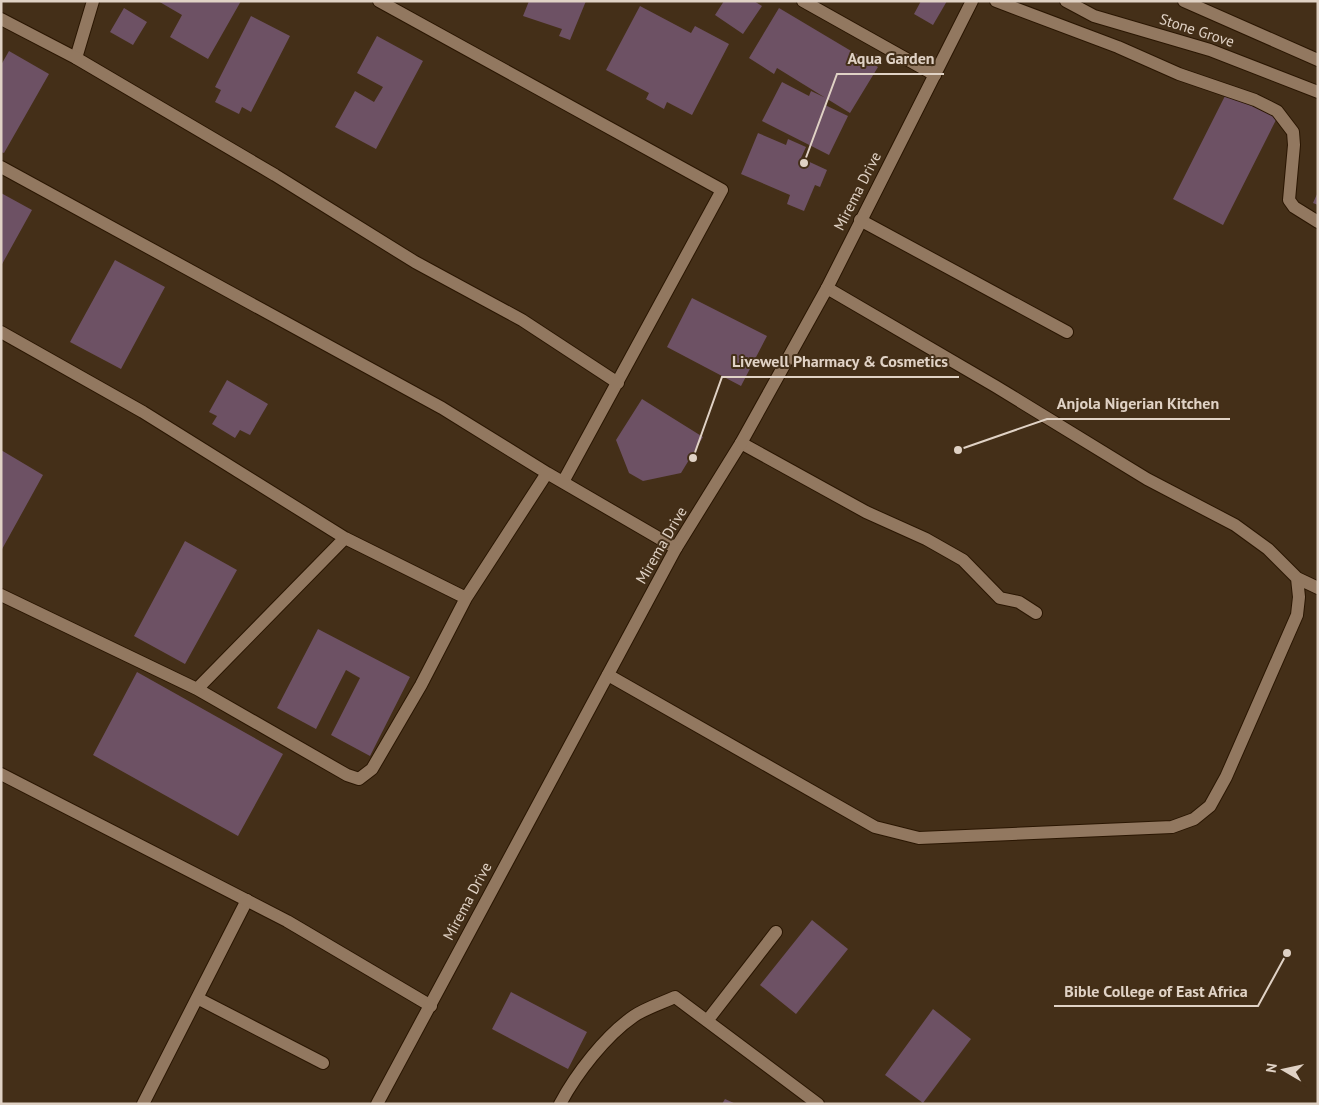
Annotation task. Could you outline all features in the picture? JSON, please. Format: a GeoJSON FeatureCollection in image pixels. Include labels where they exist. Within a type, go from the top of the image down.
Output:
{"type":"FeatureCollection","features":[{"type":"Feature","properties":{"kind":"street"},"geometry":{"type":"LineString","coordinates":[[76,58],[93,1]]}},
{"type":"Feature","properties":{"kind":"street"},"geometry":{"type":"LineString","coordinates":[[379,1],[722,190],[563,482]]}},
{"type":"Feature","properties":{"kind":"street"},"geometry":{"type":"LineString","coordinates":[[803,1],[935,75]]}},
{"type":"Feature","properties":{"kind":"street","name":"Mirema Drive"},"geometry":{"type":"LineString","coordinates":[[376,1104],[431,1006],[530,815],[676,548],[741,443],[827,288],[972,1]]}},
{"type":"Feature","properties":{"kind":"street"},"geometry":{"type":"LineString","coordinates":[[996,1],[1118,47],[1179,74],[1256,100],[1277,111],[1293,132],[1294,145],[1289,200],[1294,207],[1318,222]]}},
{"type":"Feature","properties":{"kind":"street","name":"Stone Grove"},"geometry":{"type":"LineString","coordinates":[[1066,1],[1094,16],[1210,50],[1318,92]]}},
{"type":"Feature","properties":{"kind":"street"},"geometry":{"type":"LineString","coordinates":[[1184,1],[1318,60]]}},
{"type":"Feature","properties":{"kind":"street"},"geometry":{"type":"LineString","coordinates":[[1,19],[76,58],[275,175],[415,262],[522,320],[618,383]]}},
{"type":"Feature","properties":{"kind":"street"},"geometry":{"type":"LineString","coordinates":[[1,166],[434,404],[547,473],[676,548]]}},
{"type":"Feature","properties":{"kind":"street"},"geometry":{"type":"LineString","coordinates":[[860,220],[1067,332]]}},
{"type":"Feature","properties":{"kind":"street"},"geometry":{"type":"LineString","coordinates":[[827,288],[995,386],[1147,479],[1235,525],[1268,549],[1297,578],[1318,588]]}},
{"type":"Feature","properties":{"kind":"street"},"geometry":{"type":"LineString","coordinates":[[1,332],[143,412],[345,538],[466,598]]}},
{"type":"Feature","properties":{"kind":"street"},"geometry":{"type":"LineString","coordinates":[[741,443],[866,512],[926,539],[963,560],[1000,598],[1019,602],[1036,613]]}},
{"type":"Feature","properties":{"kind":"street"},"geometry":{"type":"LineString","coordinates":[[1,595],[197,689],[347,775],[359,780],[372,769],[420,685],[466,598],[547,473]]}},
{"type":"Feature","properties":{"kind":"street"},"geometry":{"type":"LineString","coordinates":[[197,689],[345,538]]}},
{"type":"Feature","properties":{"kind":"street"},"geometry":{"type":"LineString","coordinates":[[608,675],[874,826],[895,833],[918,838],[1172,827],[1194,819],[1210,806],[1226,777],[1297,616],[1299,597],[1297,578]]}},
{"type":"Feature","properties":{"kind":"street"},"geometry":{"type":"LineString","coordinates":[[1,774],[287,921],[431,1006]]}},
{"type":"Feature","properties":{"kind":"street"},"geometry":{"type":"LineString","coordinates":[[143,1104],[247,900]]}},
{"type":"Feature","properties":{"kind":"street"},"geometry":{"type":"LineString","coordinates":[[707,1021],[776,932]]}},
{"type":"Feature","properties":{"kind":"street"},"geometry":{"type":"LineString","coordinates":[[560,1104],[573,1079],[634,1016],[676,997],[818,1104]]}},
{"type":"Feature","properties":{"kind":"street"},"geometry":{"type":"LineString","coordinates":[[197,998],[323,1063]]}},
{"type":"Feature","properties":{"kind":"building"},"geometry":{"type":"Polygon","coordinates":[[[158,1],[241,1],[208,59],[170,37],[182,15],[158,1]]]}},
{"type":"Feature","properties":{"kind":"building"},"geometry":{"type":"Polygon","coordinates":[[[529,1],[586,1],[570,40],[559,36],[562,29],[523,16],[529,1]]]}},
{"type":"Feature","properties":{"kind":"building"},"geometry":{"type":"Polygon","coordinates":[[[724,1],[754,1],[762,6],[743,34],[715,15],[724,1]]]}},
{"type":"Feature","properties":{"kind":"building"},"geometry":{"type":"Polygon","coordinates":[[[921,1],[947,1],[933,25],[914,14],[921,1]]]}},
{"type":"Feature","properties":{"kind":"building"},"geometry":{"type":"Polygon","coordinates":[[[640,6],[691,33],[695,26],[729,44],[692,115],[667,102],[664,109],[646,99],[649,93],[606,70],[640,6]]]}},
{"type":"Feature","properties":{"kind":"building"},"geometry":{"type":"Polygon","coordinates":[[[124,8],[147,22],[133,45],[110,32],[124,8]]]}},
{"type":"Feature","properties":{"kind":"building"},"geometry":{"type":"Polygon","coordinates":[[[779,8],[878,67],[850,113],[777,68],[774,74],[749,58],[779,8]]]}},
{"type":"Feature","properties":{"kind":"building"},"geometry":{"type":"Polygon","coordinates":[[[251,16],[290,36],[251,112],[242,107],[239,114],[215,102],[221,90],[215,87],[251,16]]]}},
{"type":"Feature","properties":{"kind":"building"},"geometry":{"type":"Polygon","coordinates":[[[377,36],[423,61],[376,149],[335,127],[355,91],[374,102],[383,87],[357,73],[377,36]]]}},
{"type":"Feature","properties":{"kind":"building"},"geometry":{"type":"Polygon","coordinates":[[[9,51],[49,74],[4,153],[1,152],[1,65],[9,51]]]}},
{"type":"Feature","properties":{"kind":"building"},"geometry":{"type":"Polygon","coordinates":[[[782,82],[809,96],[811,91],[828,99],[825,105],[848,116],[829,155],[762,121],[782,82]]]}},
{"type":"Feature","properties":{"kind":"building"},"geometry":{"type":"Polygon","coordinates":[[[1227,92],[1277,118],[1223,225],[1173,199],[1227,92]]]}},
{"type":"Feature","properties":{"kind":"building"},"geometry":{"type":"Polygon","coordinates":[[[758,133],[786,145],[788,139],[806,147],[801,158],[827,170],[820,187],[815,185],[804,211],[787,204],[790,195],[741,174],[758,133]]]}},
{"type":"Feature","properties":{"kind":"building"},"geometry":{"type":"Polygon","coordinates":[[[1318,192],[1318,205],[1313,203],[1318,192]]]}},
{"type":"Feature","properties":{"kind":"building"},"geometry":{"type":"Polygon","coordinates":[[[1,193],[32,210],[1,266],[1,193]]]}},
{"type":"Feature","properties":{"kind":"building"},"geometry":{"type":"Polygon","coordinates":[[[115,260],[165,287],[121,369],[70,342],[115,260]]]}},
{"type":"Feature","properties":{"kind":"building"},"geometry":{"type":"Polygon","coordinates":[[[692,298],[767,336],[741,386],[667,347],[692,298]]]}},
{"type":"Feature","properties":{"kind":"building"},"geometry":{"type":"Polygon","coordinates":[[[227,380],[268,404],[250,435],[240,430],[235,438],[212,424],[217,416],[209,412],[227,380]]]}},
{"type":"Feature","properties":{"kind":"building"},"geometry":{"type":"Polygon","coordinates":[[[642,399],[703,437],[681,473],[643,481],[629,473],[616,440],[642,399]]]}},
{"type":"Feature","properties":{"kind":"building"},"geometry":{"type":"Polygon","coordinates":[[[1,450],[43,475],[1,551],[1,450]]]}},
{"type":"Feature","properties":{"kind":"building"},"geometry":{"type":"Polygon","coordinates":[[[185,541],[237,570],[185,664],[134,636],[185,541]]]}},
{"type":"Feature","properties":{"kind":"building"},"geometry":{"type":"Polygon","coordinates":[[[318,629],[410,677],[370,756],[331,735],[360,678],[346,670],[316,729],[277,708],[318,629]]]}},
{"type":"Feature","properties":{"kind":"building"},"geometry":{"type":"Polygon","coordinates":[[[137,672],[283,754],[238,836],[93,755],[137,672]]]}},
{"type":"Feature","properties":{"kind":"building"},"geometry":{"type":"Polygon","coordinates":[[[812,920],[848,949],[796,1014],[760,985],[812,920]]]}},
{"type":"Feature","properties":{"kind":"building"},"geometry":{"type":"Polygon","coordinates":[[[511,992],[587,1032],[568,1069],[492,1029],[511,992]]]}},
{"type":"Feature","properties":{"kind":"building"},"geometry":{"type":"Polygon","coordinates":[[[933,1009],[971,1039],[923,1103],[885,1075],[933,1009]]]}},
{"type":"Feature","properties":{"kind":"building"},"geometry":{"type":"Polygon","coordinates":[[[725,1099],[736,1104],[722,1104],[725,1099]]]}},
{"type":"Feature","properties":{"kind":"place","name":"Aqua Garden"},"geometry":{"type":"Point","coordinates":[804,163]}},
{"type":"Feature","properties":{"kind":"place","name":"Anjola Nigerian Kitchen"},"geometry":{"type":"Point","coordinates":[958,450]}},
{"type":"Feature","properties":{"kind":"place","name":"Livewell Pharmacy & Cosmetics"},"geometry":{"type":"Point","coordinates":[693,458]}},
{"type":"Feature","properties":{"kind":"place","name":"Bible College of East Africa"},"geometry":{"type":"Point","coordinates":[1287,953]}}]}
